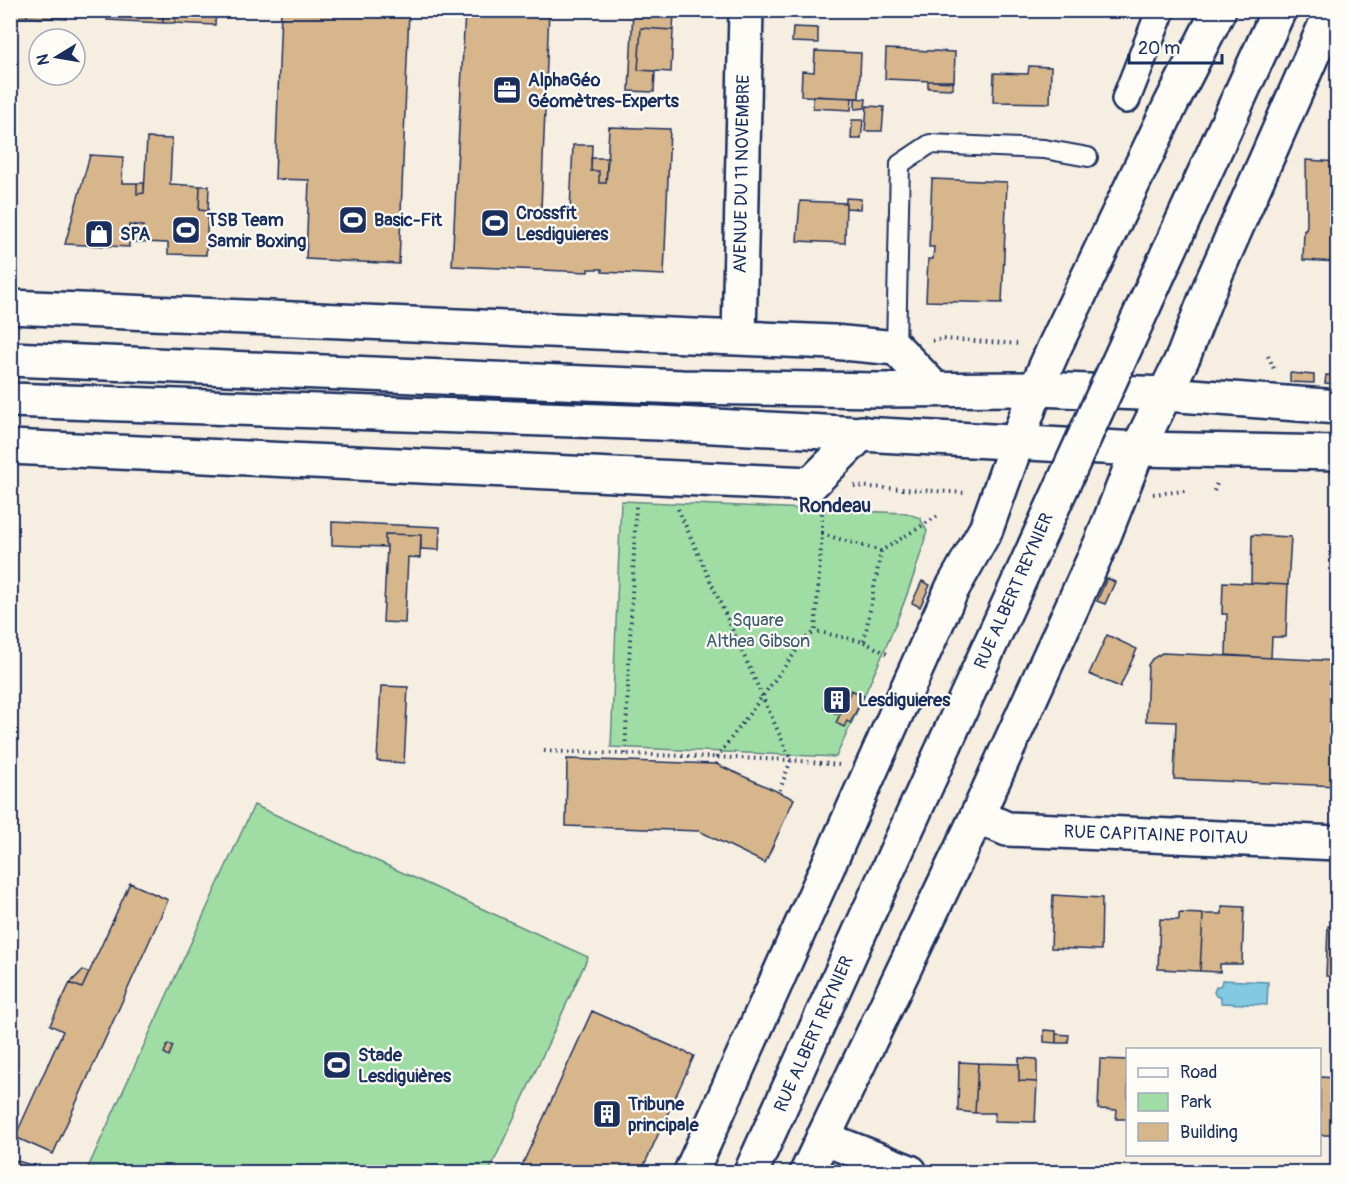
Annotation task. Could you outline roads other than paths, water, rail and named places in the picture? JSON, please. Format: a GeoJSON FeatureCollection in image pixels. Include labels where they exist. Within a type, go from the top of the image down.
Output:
{"type":"FeatureCollection","features":[{"type":"Feature","properties":{"kind":"main road","name":"AVENUE DU 11 NOVEMBRE"},"geometry":{"type":"LineString","coordinates":[[739,338],[746,10]]}},
{"type":"Feature","properties":{"kind":"main road"},"geometry":{"type":"LineString","coordinates":[[691,1173],[952,589],[986,529],[1036,389],[1055,346],[1171,104],[1219,10]]}},
{"type":"Feature","properties":{"kind":"main road","name":"RUE ALBERT REYNIER"},"geometry":{"type":"LineString","coordinates":[[751,1173],[1279,10]]}},
{"type":"Feature","properties":{"kind":"main road"},"geometry":{"type":"LineString","coordinates":[[807,1173],[976,816],[1102,541],[1138,449],[1184,356],[1210,287],[1332,10]]}},
{"type":"Feature","properties":{"kind":"main road"},"geometry":{"type":"LineString","coordinates":[[10,307],[833,342],[896,348],[935,389]]}},
{"type":"Feature","properties":{"kind":"main road"},"geometry":{"type":"LineString","coordinates":[[10,360],[682,387],[879,390],[1036,389],[1166,394],[1338,407]]}},
{"type":"Feature","properties":{"kind":"main road"},"geometry":{"type":"LineString","coordinates":[[10,400],[658,423],[1138,449],[1338,453]]}},
{"type":"Feature","properties":{"kind":"main road"},"geometry":{"type":"LineString","coordinates":[[10,447],[817,493],[862,433]]}},
{"type":"Feature","properties":{"kind":"main road","name":"RUE CAPITAINE POITAU"},"geometry":{"type":"LineString","coordinates":[[976,816],[1007,829],[1338,843]]}},
{"type":"Feature","properties":{"kind":"main road"},"geometry":{"type":"LineString","coordinates":[[823,1138],[910,1173]]}},
{"type":"Feature","properties":{"kind":"street"},"geometry":{"type":"LineString","coordinates":[[1126,99],[1161,10]]}},
{"type":"Feature","properties":{"kind":"lane"},"geometry":{"type":"LineString","coordinates":[[896,348],[900,164],[930,144],[1044,149],[1088,156]]}},
{"type":"Feature","properties":{"kind":"water"},"geometry":{"type":"Polygon","coordinates":[[[1222,980],[1268,982],[1267,1005],[1221,1003],[1221,998],[1214,992],[1216,987],[1221,985],[1222,980]]]}},
{"type":"Feature","properties":{"kind":"place","name":"AlphaGéo Géomètres-Experts"},"geometry":{"type":"Point","coordinates":[507,90]}},
{"type":"Feature","properties":{"kind":"place","name":"Basic-Fit"},"geometry":{"type":"Point","coordinates":[353,220]}},
{"type":"Feature","properties":{"kind":"place","name":"Crossfit Lesdiguieres"},"geometry":{"type":"Point","coordinates":[495,223]}},
{"type":"Feature","properties":{"kind":"place","name":"TSB Team Samir Boxing"},"geometry":{"type":"Point","coordinates":[186,230]}},
{"type":"Feature","properties":{"kind":"place","name":"SPA"},"geometry":{"type":"Point","coordinates":[99,234]}},
{"type":"Feature","properties":{"kind":"place","name":"Lesdiguieres"},"geometry":{"type":"Point","coordinates":[837,700]}},
{"type":"Feature","properties":{"kind":"place","name":"Stade Lesdiguières"},"geometry":{"type":"Point","coordinates":[337,1065]}},
{"type":"Feature","properties":{"kind":"place","name":"Tribune principale"},"geometry":{"type":"Point","coordinates":[607,1114]}},
{"type":"Feature","properties":{"kind":"district","name":"Rondeau"},"geometry":{"type":"Point","coordinates":[835,505]}},
{"type":"Feature","properties":{"kind":"park label","name":"Square Althea Gibson"},"geometry":{"type":"Point","coordinates":[758,630]}}]}
